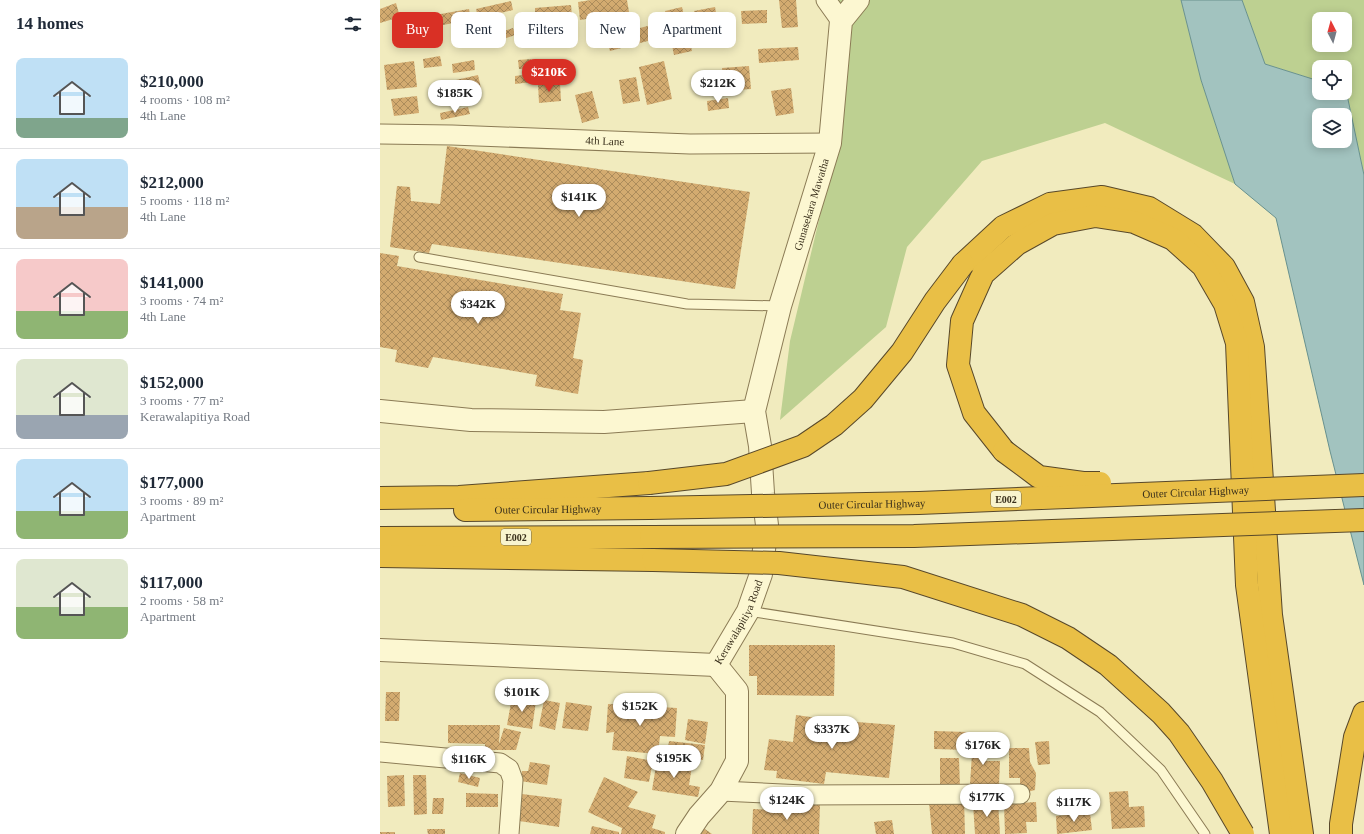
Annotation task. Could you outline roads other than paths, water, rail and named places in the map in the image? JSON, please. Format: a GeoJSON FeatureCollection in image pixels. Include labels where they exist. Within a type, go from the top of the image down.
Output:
{"type":"FeatureCollection","features":[{"type":"Feature","properties":{"kind":"highway"},"geometry":{"type":"LineString","coordinates":[[380,498],[459,497],[649,483],[726,474],[803,446],[834,425],[863,399],[897,358],[935,301],[964,264],[1003,227],[1050,204],[1102,197],[1149,208],[1193,235],[1224,267],[1243,302],[1253,347],[1271,615],[1302,834]]}},
{"type":"Feature","properties":{"kind":"highway"},"geometry":{"type":"LineString","coordinates":[[1281,834],[1247,585],[1237,343],[1225,304],[1203,266],[1173,239],[1134,222],[1095,216],[1053,224],[1017,244],[983,274],[962,321],[958,365],[974,413],[1004,451],[1039,477],[1083,483],[1364,485]]}},
{"type":"Feature","properties":{"kind":"highway","name":"Outer Circular Highway"},"geometry":{"type":"LineString","coordinates":[[380,511],[919,503],[1364,485]]}},
{"type":"Feature","properties":{"kind":"highway","name":"E002"},"geometry":{"type":"LineString","coordinates":[[380,538],[914,536],[1364,520]]}},
{"type":"Feature","properties":{"kind":"highway"},"geometry":{"type":"LineString","coordinates":[[380,556],[778,563],[903,577],[1022,614],[1068,638],[1108,665],[1161,713],[1179,733],[1212,781],[1243,834]]}},
{"type":"Feature","properties":{"kind":"highway"},"geometry":{"type":"LineString","coordinates":[[1341,834],[1341,824],[1355,737],[1364,713]]}},
{"type":"Feature","properties":{"kind":"street"},"geometry":{"type":"LineString","coordinates":[[826,0],[841,21],[858,0]]}},
{"type":"Feature","properties":{"kind":"street","name":"Gunasekara Mawatha"},"geometry":{"type":"LineString","coordinates":[[754,411],[780,306],[830,143],[841,21]]}},
{"type":"Feature","properties":{"kind":"street","name":"4th Lane"},"geometry":{"type":"LineString","coordinates":[[380,134],[452,135],[690,144],[830,143]]}},
{"type":"Feature","properties":{"kind":"street"},"geometry":{"type":"LineString","coordinates":[[380,411],[472,420],[604,422],[754,411]]}},
{"type":"Feature","properties":{"kind":"street","name":"Kerawalapitiya Road"},"geometry":{"type":"LineString","coordinates":[[687,834],[699,816],[721,791],[737,761],[737,691],[716,665],[748,610],[761,574],[767,525],[760,446],[754,411]]}},
{"type":"Feature","properties":{"kind":"street"},"geometry":{"type":"LineString","coordinates":[[380,650],[716,665]]}},
{"type":"Feature","properties":{"kind":"street"},"geometry":{"type":"LineString","coordinates":[[380,752],[500,763],[509,769],[513,780],[510,834]]}},
{"type":"Feature","properties":{"kind":"street"},"geometry":{"type":"LineString","coordinates":[[721,791],[803,795],[1020,794]]}},
{"type":"Feature","properties":{"kind":"lane"},"geometry":{"type":"LineString","coordinates":[[419,258],[687,304],[780,306]]}},
{"type":"Feature","properties":{"kind":"lane"},"geometry":{"type":"LineString","coordinates":[[748,610],[953,643],[1025,664],[1100,712],[1161,770],[1205,834]]}},
{"type":"Feature","properties":{"kind":"water"},"geometry":{"type":"Polygon","coordinates":[[[1181,0],[1242,0],[1265,64],[1312,79],[1312,100],[1348,100],[1350,108],[1312,108],[1312,148],[1352,148],[1352,118],[1364,175],[1364,585],[1330,451],[1276,218],[1235,184],[1201,80],[1181,0]]]}}]}
